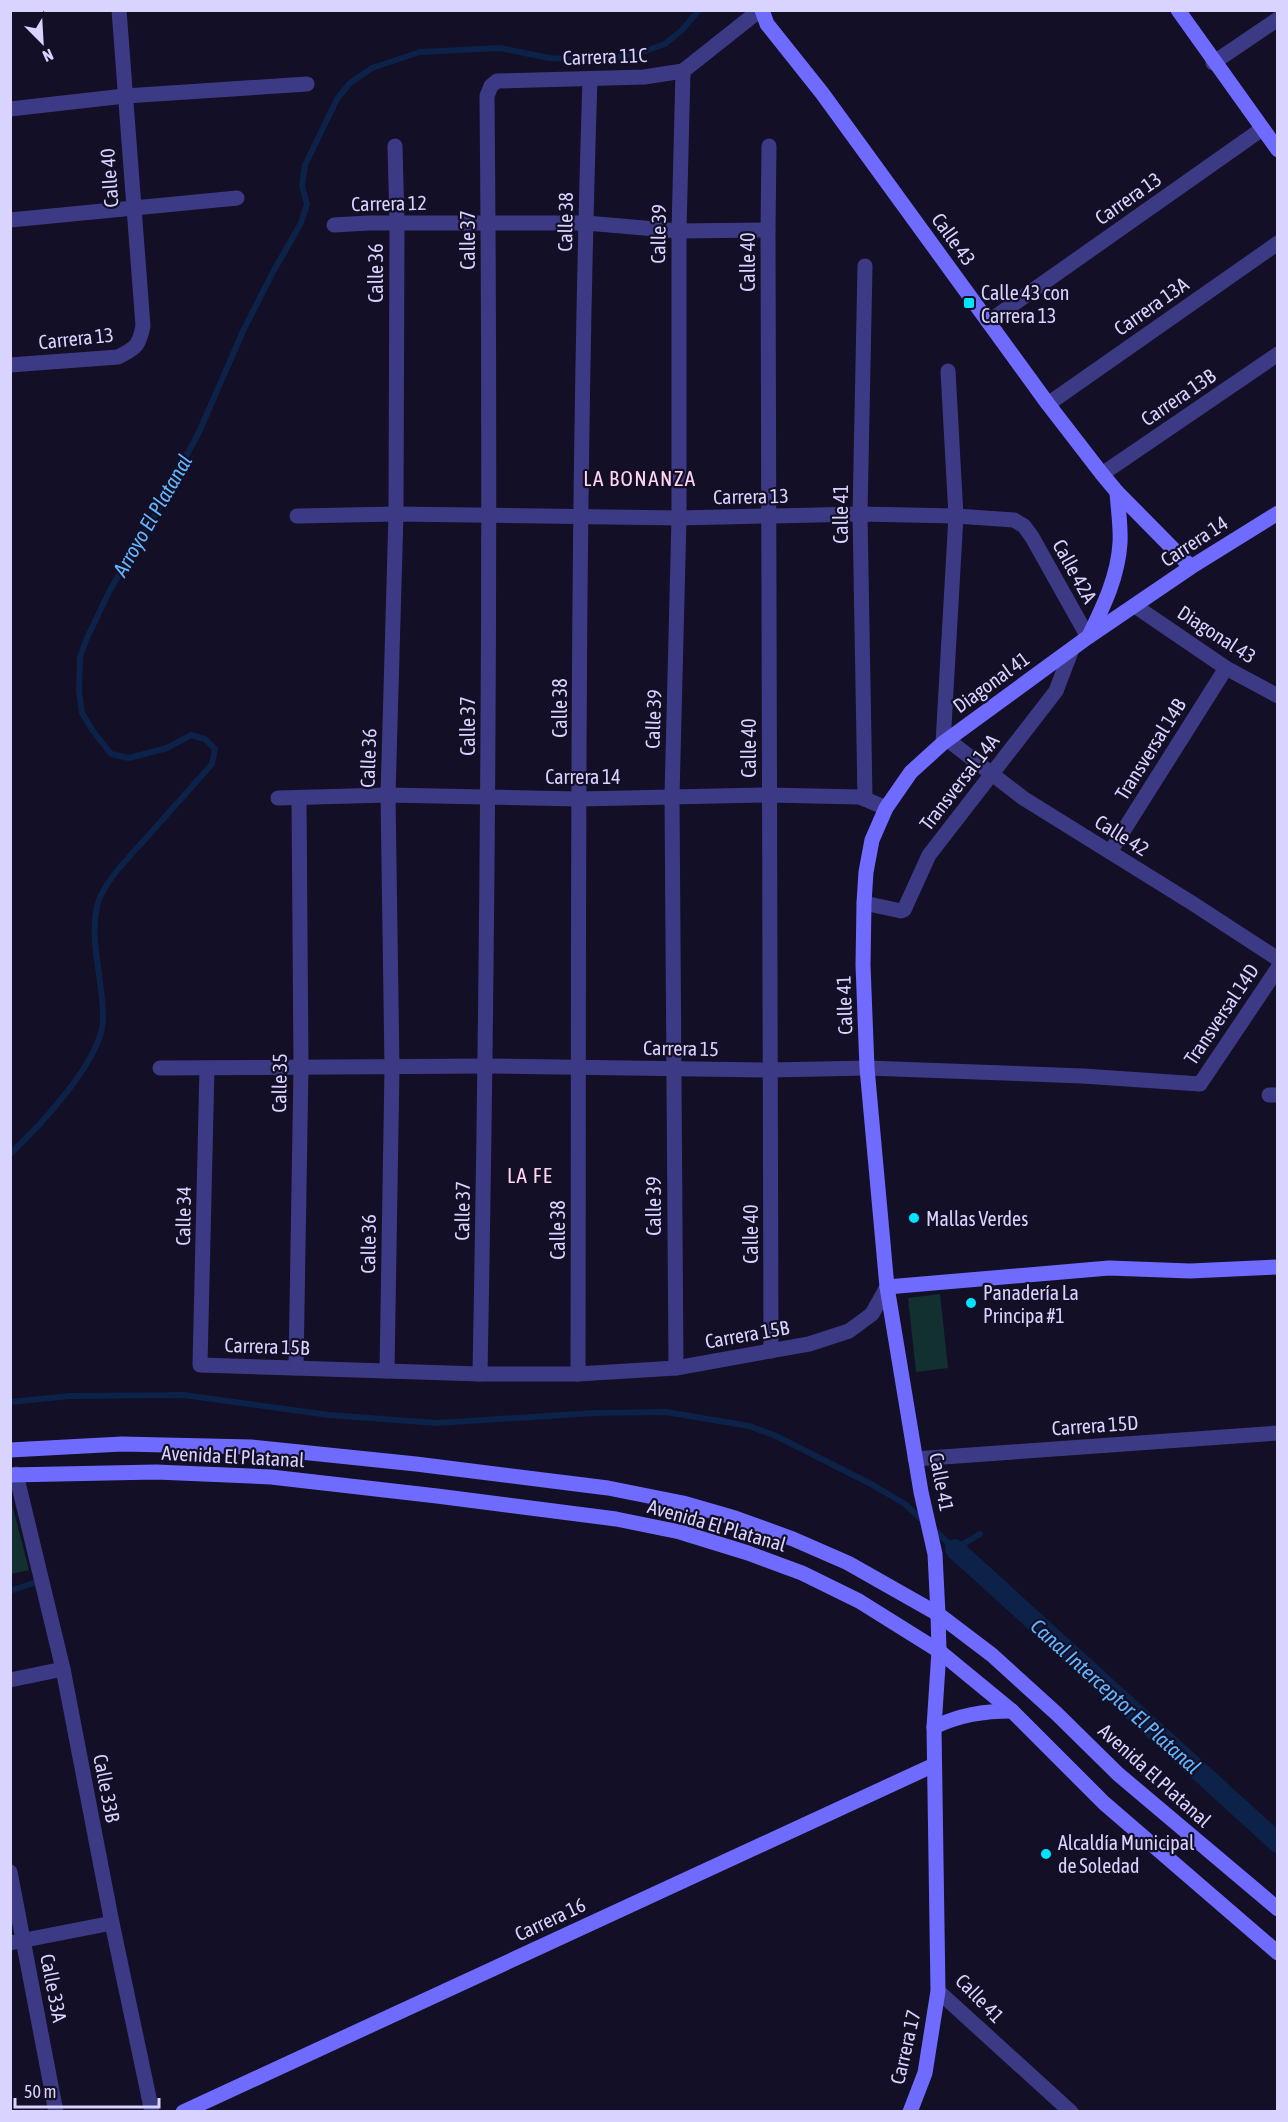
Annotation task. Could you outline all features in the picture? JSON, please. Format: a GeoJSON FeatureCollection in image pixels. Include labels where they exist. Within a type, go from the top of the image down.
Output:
{"type":"FeatureCollection","features":[{"type":"Feature","properties":{"kind":"main road","name":"Calle 43"},"geometry":{"type":"LineString","coordinates":[[761,10],[767,24],[822,93],[1048,404],[1102,474],[1191,567]]}},
{"type":"Feature","properties":{"kind":"main road"},"geometry":{"type":"LineString","coordinates":[[1178,10],[1213,63],[1269,132],[1278,150]]}},
{"type":"Feature","properties":{"kind":"main road"},"geometry":{"type":"LineString","coordinates":[[1088,637],[1105,602],[1117,566],[1120,543],[1117,492]]}},
{"type":"Feature","properties":{"kind":"main road","name":"Carrera 14"},"geometry":{"type":"LineString","coordinates":[[1135,606],[1191,567],[1278,513]]}},
{"type":"Feature","properties":{"kind":"main road","name":"Diagonal 41"},"geometry":{"type":"LineString","coordinates":[[886,808],[911,772],[946,741],[1088,637],[1135,606]]}},
{"type":"Feature","properties":{"kind":"main road","name":"Calle 41"},"geometry":{"type":"LineString","coordinates":[[886,808],[872,840],[866,872],[863,965],[867,1068],[887,1287],[915,1459],[935,1554],[939,1614],[934,1727],[938,1991]]}},
{"type":"Feature","properties":{"kind":"main road"},"geometry":{"type":"LineString","coordinates":[[887,1287],[1109,1268],[1190,1271],[1278,1267]]}},
{"type":"Feature","properties":{"kind":"main road","name":"Avenida El Platanal"},"geometry":{"type":"LineString","coordinates":[[10,1450],[122,1444],[251,1447],[416,1464],[608,1488],[683,1503],[735,1518],[793,1539],[848,1563],[939,1614],[992,1655],[1058,1714],[1118,1774],[1278,1909]]}},
{"type":"Feature","properties":{"kind":"main road","name":"Avenida El Platanal"},"geometry":{"type":"LineString","coordinates":[[13,1474],[156,1472],[271,1477],[437,1496],[616,1519],[680,1532],[802,1573],[859,1601],[939,1651],[1012,1711],[1104,1803],[1278,1953]]}},
{"type":"Feature","properties":{"kind":"main road"},"geometry":{"type":"LineString","coordinates":[[934,1727],[971,1713],[1012,1711]]}},
{"type":"Feature","properties":{"kind":"main road","name":"Carrera 16"},"geometry":{"type":"LineString","coordinates":[[183,2112],[934,1765]]}},
{"type":"Feature","properties":{"kind":"main road","name":"Carrera 17"},"geometry":{"type":"LineString","coordinates":[[910,2112],[925,2073],[938,1991]]}},
{"type":"Feature","properties":{"kind":"street","name":"Calle 40"},"geometry":{"type":"LineString","coordinates":[[119,10],[143,326],[140,341]]}},
{"type":"Feature","properties":{"kind":"street","name":"Carrera 11C"},"geometry":{"type":"LineString","coordinates":[[497,81],[644,77],[683,71],[761,10]]}},
{"type":"Feature","properties":{"kind":"street"},"geometry":{"type":"LineString","coordinates":[[1213,63],[1278,19]]}},
{"type":"Feature","properties":{"kind":"street","name":"Calle 39"},"geometry":{"type":"LineString","coordinates":[[676,1368],[672,796],[679,518],[679,231],[683,71]]}},
{"type":"Feature","properties":{"kind":"street","name":"Calle 38"},"geometry":{"type":"LineString","coordinates":[[578,1374],[581,518],[590,79]]}},
{"type":"Feature","properties":{"kind":"street","name":"Calle 37"},"geometry":{"type":"LineString","coordinates":[[480,1374],[488,796],[487,96],[491,86],[497,81]]}},
{"type":"Feature","properties":{"kind":"street"},"geometry":{"type":"LineString","coordinates":[[10,109],[125,96],[307,84]]}},
{"type":"Feature","properties":{"kind":"street","name":"Carrera 13"},"geometry":{"type":"LineString","coordinates":[[988,322],[1269,132]]}},
{"type":"Feature","properties":{"kind":"street","name":"Calle 36"},"geometry":{"type":"LineString","coordinates":[[387,1371],[392,1068],[388,795],[396,514],[397,223],[394,146]]}},
{"type":"Feature","properties":{"kind":"street","name":"Calle 40"},"geometry":{"type":"LineString","coordinates":[[769,146],[771,1351]]}},
{"type":"Feature","properties":{"kind":"street"},"geometry":{"type":"LineString","coordinates":[[10,220],[237,198]]}},
{"type":"Feature","properties":{"kind":"street","name":"Carrera 12"},"geometry":{"type":"LineString","coordinates":[[334,225],[586,223],[679,231],[768,230]]}},
{"type":"Feature","properties":{"kind":"street","name":"Carrera 13A"},"geometry":{"type":"LineString","coordinates":[[1048,404],[1278,243]]}},
{"type":"Feature","properties":{"kind":"street","name":"Calle 41"},"geometry":{"type":"LineString","coordinates":[[864,798],[860,514],[865,266]]}},
{"type":"Feature","properties":{"kind":"street","name":"Carrera 13"},"geometry":{"type":"LineString","coordinates":[[10,365],[118,357],[133,350],[140,341]]}},
{"type":"Feature","properties":{"kind":"street","name":"Carrera 13B"},"geometry":{"type":"LineString","coordinates":[[1102,474],[1278,354]]}},
{"type":"Feature","properties":{"kind":"street"},"geometry":{"type":"LineString","coordinates":[[946,741],[956,516],[948,371]]}},
{"type":"Feature","properties":{"kind":"street","name":"Carrera 13"},"geometry":{"type":"LineString","coordinates":[[297,516],[396,514],[679,518],[860,514],[1014,520],[1024,526]]}},
{"type":"Feature","properties":{"kind":"street","name":"Calle 42A"},"geometry":{"type":"LineString","coordinates":[[1024,526],[1088,637]]}},
{"type":"Feature","properties":{"kind":"street","name":"Diagonal 43"},"geometry":{"type":"LineString","coordinates":[[1135,606],[1226,668],[1278,696]]}},
{"type":"Feature","properties":{"kind":"street","name":"Transversal 14A"},"geometry":{"type":"LineString","coordinates":[[864,903],[904,910],[929,855],[1056,691],[1072,649]]}},
{"type":"Feature","properties":{"kind":"street","name":"Transversal 14B"},"geometry":{"type":"LineString","coordinates":[[1110,852],[1226,668]]}},
{"type":"Feature","properties":{"kind":"street","name":"Calle 42"},"geometry":{"type":"LineString","coordinates":[[946,741],[1023,798],[1278,959]]}},
{"type":"Feature","properties":{"kind":"street","name":"Carrera 14"},"geometry":{"type":"LineString","coordinates":[[278,798],[388,795],[579,799],[769,795],[864,798],[886,808]]}},
{"type":"Feature","properties":{"kind":"street","name":"Calle 35"},"geometry":{"type":"LineString","coordinates":[[296,1368],[301,1067],[299,798]]}},
{"type":"Feature","properties":{"kind":"street","name":"Transversal 14D"},"geometry":{"type":"LineString","coordinates":[[1200,1083],[1278,968]]}},
{"type":"Feature","properties":{"kind":"street","name":"Carrera 15"},"geometry":{"type":"LineString","coordinates":[[160,1068],[486,1066],[771,1070],[867,1068],[1200,1083]]}},
{"type":"Feature","properties":{"kind":"street","name":"Calle 34"},"geometry":{"type":"LineString","coordinates":[[200,1365],[207,1068]]}},
{"type":"Feature","properties":{"kind":"street","name":"Carrera 15B"},"geometry":{"type":"LineString","coordinates":[[200,1365],[480,1374],[578,1374],[676,1368],[809,1344],[849,1331],[872,1314],[887,1287]]}},
{"type":"Feature","properties":{"kind":"street","name":"Carrera 15D"},"geometry":{"type":"LineString","coordinates":[[915,1459],[1278,1433]]}},
{"type":"Feature","properties":{"kind":"street","name":"Calle 33B"},"geometry":{"type":"LineString","coordinates":[[13,1474],[63,1669],[112,1923],[152,2112]]}},
{"type":"Feature","properties":{"kind":"street"},"geometry":{"type":"LineString","coordinates":[[10,1680],[63,1669]]}},
{"type":"Feature","properties":{"kind":"street","name":"Calle 33A"},"geometry":{"type":"LineString","coordinates":[[10,1872],[17,1942],[56,2112]]}},
{"type":"Feature","properties":{"kind":"street"},"geometry":{"type":"LineString","coordinates":[[17,1942],[112,1923]]}},
{"type":"Feature","properties":{"kind":"street","name":"Calle 41"},"geometry":{"type":"LineString","coordinates":[[938,1991],[1071,2112]]}},
{"type":"Feature","properties":{"kind":"green space"},"geometry":{"type":"Polygon","coordinates":[[[940,1294],[948,1368],[916,1372],[908,1298],[940,1294]]]}},
{"type":"Feature","properties":{"kind":"green space"},"geometry":{"type":"Polygon","coordinates":[[[11,1500],[29,1570],[10,1574],[11,1500]]]}},
{"type":"Feature","properties":{"kind":"waterway","name":"Arroyo El Platanal"},"geometry":{"type":"LineString","coordinates":[[10,1154],[67,1092],[81,1073],[100,1036],[103,1006],[95,920],[97,906],[105,887],[212,764],[215,749],[205,739],[191,735],[167,748],[129,758],[111,754],[82,713],[79,691],[80,657],[111,588],[149,526],[199,432],[244,329],[301,223],[307,204],[302,186],[305,165],[337,99],[350,83],[372,68],[420,52],[500,48],[549,58],[599,61],[645,51],[665,44],[682,30],[699,10]]}},
{"type":"Feature","properties":{"kind":"waterway"},"geometry":{"type":"LineString","coordinates":[[10,1402],[70,1396],[184,1395],[329,1415],[437,1423],[594,1413],[666,1412],[749,1426],[776,1436],[871,1484],[905,1504],[923,1521]]}},
{"type":"Feature","properties":{"kind":"waterway","name":"Canal Interceptor El Platanal"},"geometry":{"type":"LineString","coordinates":[[933,1529],[955,1549],[980,1534]]}},
{"type":"Feature","properties":{"kind":"waterway","name":"Canal Interceptor El Platanal"},"geometry":{"type":"LineString","coordinates":[[955,1549],[1278,1843]]}},
{"type":"Feature","properties":{"kind":"waterway"},"geometry":{"type":"LineString","coordinates":[[10,1591],[42,1580]]}},
{"type":"Feature","properties":{"kind":"place","name":"Calle 43 con Carrera 13"},"geometry":{"type":"Point","coordinates":[969,303]}},
{"type":"Feature","properties":{"kind":"place","name":"Mallas Verdes"},"geometry":{"type":"Point","coordinates":[914,1218]}},
{"type":"Feature","properties":{"kind":"place","name":"Panadería La Principa #1"},"geometry":{"type":"Point","coordinates":[971,1303]}},
{"type":"Feature","properties":{"kind":"place","name":"Alcaldía Municipal de Soledad"},"geometry":{"type":"Point","coordinates":[1046,1854]}},
{"type":"Feature","properties":{"kind":"district","name":"LA BONANZA"},"geometry":{"type":"Point","coordinates":[640,478]}},
{"type":"Feature","properties":{"kind":"district","name":"LA FE"},"geometry":{"type":"Point","coordinates":[530,1175]}}]}
